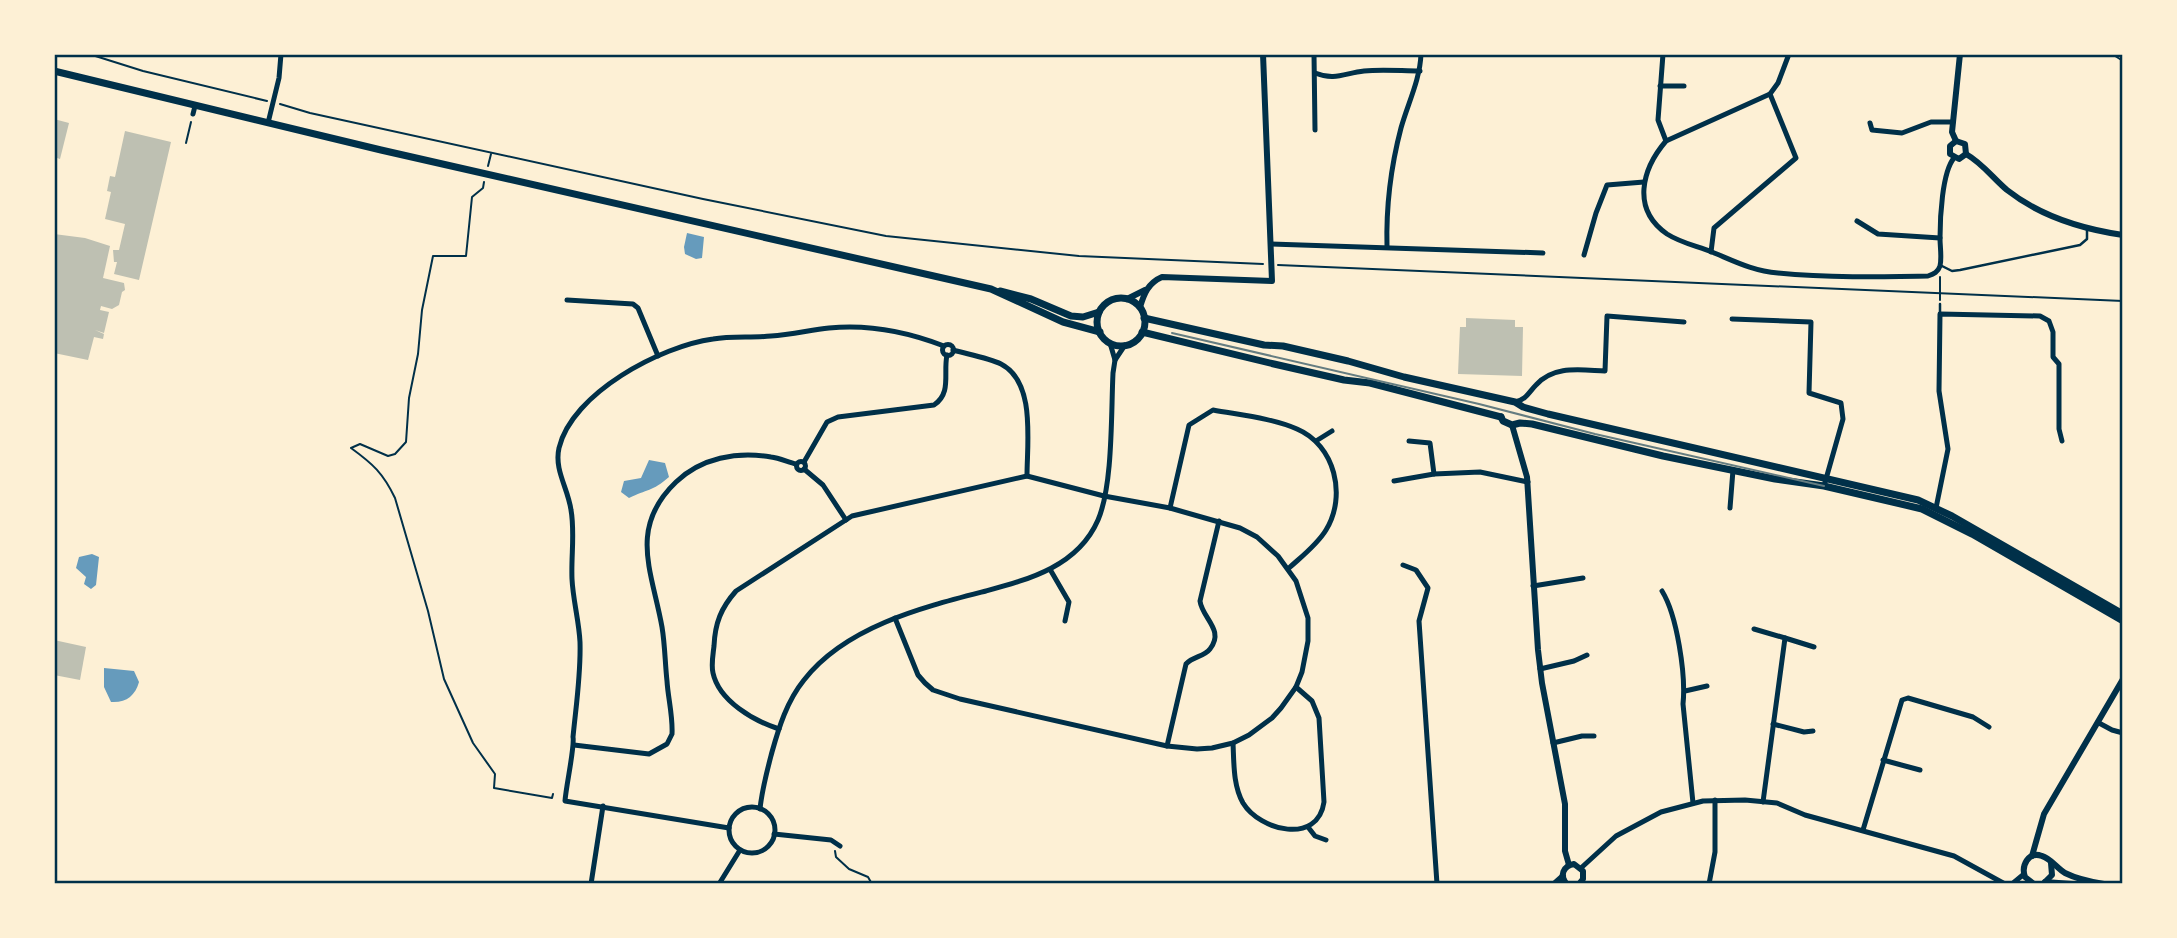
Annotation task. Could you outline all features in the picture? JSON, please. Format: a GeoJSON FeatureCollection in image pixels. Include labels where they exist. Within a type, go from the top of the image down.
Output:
{"type":"FeatureCollection","features":[{"type":"Feature","properties":{"kind":"main road"},"geometry":{"type":"LineString","coordinates":[[54,73],[194,110],[268,123],[1006,292],[1031,299],[1070,316],[1083,317],[1099,312],[1111,300],[1127,299],[1140,307],[1144,318],[1142,332],[1136,340],[1125,345],[1110,343],[1097,324],[1099,312]]}},
{"type":"Feature","properties":{"kind":"main road"},"geometry":{"type":"LineString","coordinates":[[991,289],[1063,322],[1100,332]]}},
{"type":"Feature","properties":{"kind":"main road"},"geometry":{"type":"LineString","coordinates":[[1144,318],[1348,361],[1915,507],[1938,516],[2123,621]]}},
{"type":"Feature","properties":{"kind":"main road"},"geometry":{"type":"LineString","coordinates":[[1142,332],[1344,380],[1370,383],[1501,416]]}},
{"type":"Feature","properties":{"kind":"main road"},"geometry":{"type":"LineString","coordinates":[[1516,404],[1503,408],[1503,421],[1775,479],[1825,482],[1904,496],[1936,508],[2123,614]]}},
{"type":"Feature","properties":{"kind":"main road"},"geometry":{"type":"LineString","coordinates":[[1516,404],[1524,416],[1516,424]]}},
{"type":"Feature","properties":{"kind":"street"},"geometry":{"type":"LineString","coordinates":[[268,123],[279,78],[281,54]]}},
{"type":"Feature","properties":{"kind":"street"},"geometry":{"type":"LineString","coordinates":[[1127,299],[1145,290],[1154,280],[1166,276],[1272,281],[1264,54]]}},
{"type":"Feature","properties":{"kind":"street"},"geometry":{"type":"LineString","coordinates":[[1314,54],[1315,130]]}},
{"type":"Feature","properties":{"kind":"street"},"geometry":{"type":"LineString","coordinates":[[1387,247],[1392,167],[1420,71],[1421,54]]}},
{"type":"Feature","properties":{"kind":"street"},"geometry":{"type":"LineString","coordinates":[[1663,54],[1658,120],[1666,141]]}},
{"type":"Feature","properties":{"kind":"street"},"geometry":{"type":"LineString","coordinates":[[1789,54],[1778,83],[1770,94],[1666,141],[1650,162],[1644,182],[1646,204],[1658,225],[1676,239],[1756,270],[1809,275],[1928,276],[1937,271],[1940,264],[1940,237],[1948,169],[1954,158]]}},
{"type":"Feature","properties":{"kind":"street"},"geometry":{"type":"LineString","coordinates":[[1954,158],[1961,158],[1967,149],[1965,144],[1956,141],[1952,132],[1960,54]]}},
{"type":"Feature","properties":{"kind":"street"},"geometry":{"type":"LineString","coordinates":[[1315,73],[1346,76],[1362,71],[1420,71]]}},
{"type":"Feature","properties":{"kind":"street"},"geometry":{"type":"LineString","coordinates":[[1660,86],[1684,86]]}},
{"type":"Feature","properties":{"kind":"street"},"geometry":{"type":"LineString","coordinates":[[1711,252],[1714,228],[1796,158],[1770,94]]}},
{"type":"Feature","properties":{"kind":"street"},"geometry":{"type":"LineString","coordinates":[[1870,123],[1872,130],[1902,133],[1931,122],[1954,122]]}},
{"type":"Feature","properties":{"kind":"street"},"geometry":{"type":"LineString","coordinates":[[1954,158],[1949,149],[1956,141]]}},
{"type":"Feature","properties":{"kind":"street"},"geometry":{"type":"LineString","coordinates":[[1966,154],[1980,163],[2011,192],[2049,214],[2087,229],[2123,235]]}},
{"type":"Feature","properties":{"kind":"street"},"geometry":{"type":"LineString","coordinates":[[1584,255],[1607,185],[1644,182]]}},
{"type":"Feature","properties":{"kind":"street"},"geometry":{"type":"LineString","coordinates":[[1857,221],[1878,234],[1940,237]]}},
{"type":"Feature","properties":{"kind":"street"},"geometry":{"type":"LineString","coordinates":[[1271,244],[1543,253]]}},
{"type":"Feature","properties":{"kind":"street"},"geometry":{"type":"LineString","coordinates":[[1140,307],[1145,290]]}},
{"type":"Feature","properties":{"kind":"street"},"geometry":{"type":"LineString","coordinates":[[567,300],[633,304],[638,308],[658,356]]}},
{"type":"Feature","properties":{"kind":"street"},"geometry":{"type":"LineString","coordinates":[[1936,508],[1948,449],[1939,391],[1940,314],[2040,316],[2049,321],[2053,332],[2053,357],[2059,364],[2059,429],[2062,441]]}},
{"type":"Feature","properties":{"kind":"street"},"geometry":{"type":"LineString","coordinates":[[1516,404],[1525,399],[1537,383],[1562,369],[1605,371],[1608,316],[1684,322]]}},
{"type":"Feature","properties":{"kind":"street"},"geometry":{"type":"LineString","coordinates":[[1732,319],[1811,322],[1809,393],[1841,403],[1843,419],[1825,482]]}},
{"type":"Feature","properties":{"kind":"street"},"geometry":{"type":"LineString","coordinates":[[729,828],[565,801],[570,753],[574,745],[580,664],[580,638],[572,580],[572,510],[558,462],[558,452],[571,422],[594,397],[625,373],[680,347],[713,339],[773,336],[831,328],[890,331],[915,335],[944,346],[949,344],[953,350],[998,363],[1019,380],[1026,404],[1027,476]]}},
{"type":"Feature","properties":{"kind":"street"},"geometry":{"type":"LineString","coordinates":[[761,809],[762,790],[779,729],[804,680],[821,663],[858,636],[895,618],[929,605],[1032,579],[1051,570],[1082,546],[1098,521],[1104,496],[1115,360],[1110,343]]}},
{"type":"Feature","properties":{"kind":"street"},"geometry":{"type":"LineString","coordinates":[[1115,360],[1125,345]]}},
{"type":"Feature","properties":{"kind":"street"},"geometry":{"type":"LineString","coordinates":[[804,466],[827,422],[838,417],[934,405],[941,400],[945,395],[947,355],[943,351],[944,346]]}},
{"type":"Feature","properties":{"kind":"street"},"geometry":{"type":"LineString","coordinates":[[947,355],[953,350]]}},
{"type":"Feature","properties":{"kind":"street"},"geometry":{"type":"LineString","coordinates":[[1170,508],[1189,425],[1213,410],[1298,429],[1316,441],[1328,458],[1335,475],[1336,505],[1326,530],[1289,568]]}},
{"type":"Feature","properties":{"kind":"street"},"geometry":{"type":"LineString","coordinates":[[1516,424],[1528,482],[1540,669],[1566,812],[1564,851],[1569,865]]}},
{"type":"Feature","properties":{"kind":"street"},"geometry":{"type":"LineString","coordinates":[[1316,441],[1332,431]]}},
{"type":"Feature","properties":{"kind":"street"},"geometry":{"type":"LineString","coordinates":[[1409,441],[1430,443],[1434,474]]}},
{"type":"Feature","properties":{"kind":"street"},"geometry":{"type":"LineString","coordinates":[[574,745],[649,754],[667,744],[672,734],[664,639],[647,549],[647,529],[661,496],[681,477],[702,464],[727,456],[751,454],[775,457],[796,464],[800,461],[823,485],[846,520]]}},
{"type":"Feature","properties":{"kind":"street"},"geometry":{"type":"LineString","coordinates":[[1730,508],[1733,470]]}},
{"type":"Feature","properties":{"kind":"street"},"geometry":{"type":"LineString","coordinates":[[1394,481],[1434,474],[1480,472],[1528,482]]}},
{"type":"Feature","properties":{"kind":"street"},"geometry":{"type":"LineString","coordinates":[[779,729],[744,711],[720,689],[712,672],[715,628],[724,604],[736,591],[852,516],[1027,476],[1104,496],[1170,508],[1219,521],[1257,537],[1289,568],[1308,618],[1306,657],[1296,687],[1272,718],[1233,743],[1197,749],[1167,746],[960,699],[933,690],[918,675],[895,618]]}},
{"type":"Feature","properties":{"kind":"street"},"geometry":{"type":"LineString","coordinates":[[1167,746],[1186,664],[1208,651],[1214,641],[1215,629],[1201,608],[1200,601],[1219,521]]}},
{"type":"Feature","properties":{"kind":"street"},"geometry":{"type":"LineString","coordinates":[[1403,565],[1416,570],[1428,588],[1419,621],[1437,884]]}},
{"type":"Feature","properties":{"kind":"street"},"geometry":{"type":"LineString","coordinates":[[1051,570],[1069,601],[1065,621]]}},
{"type":"Feature","properties":{"kind":"street"},"geometry":{"type":"LineString","coordinates":[[1533,586],[1583,578]]}},
{"type":"Feature","properties":{"kind":"street"},"geometry":{"type":"LineString","coordinates":[[1662,591],[1674,617],[1685,691],[1683,704],[1693,803]]}},
{"type":"Feature","properties":{"kind":"street"},"geometry":{"type":"LineString","coordinates":[[1754,629],[1814,647]]}},
{"type":"Feature","properties":{"kind":"street"},"geometry":{"type":"LineString","coordinates":[[1763,802],[1786,638]]}},
{"type":"Feature","properties":{"kind":"street"},"geometry":{"type":"LineString","coordinates":[[1540,669],[1578,660],[1587,655]]}},
{"type":"Feature","properties":{"kind":"street"},"geometry":{"type":"LineString","coordinates":[[2030,883],[2024,874],[2024,864],[2032,856],[2044,814],[2123,679]]}},
{"type":"Feature","properties":{"kind":"street"},"geometry":{"type":"LineString","coordinates":[[1685,691],[1707,686]]}},
{"type":"Feature","properties":{"kind":"street"},"geometry":{"type":"LineString","coordinates":[[1233,743],[1236,783],[1244,805],[1254,816],[1280,828],[1293,830],[1308,827],[1318,817],[1324,802],[1319,718],[1312,701],[1296,687]]}},
{"type":"Feature","properties":{"kind":"street"},"geometry":{"type":"LineString","coordinates":[[1863,830],[1899,704],[1904,699],[1973,717],[1989,727]]}},
{"type":"Feature","properties":{"kind":"street"},"geometry":{"type":"LineString","coordinates":[[2099,723],[2123,733]]}},
{"type":"Feature","properties":{"kind":"street"},"geometry":{"type":"LineString","coordinates":[[1773,724],[1804,732],[1813,731]]}},
{"type":"Feature","properties":{"kind":"street"},"geometry":{"type":"LineString","coordinates":[[1553,743],[1581,736],[1594,736]]}},
{"type":"Feature","properties":{"kind":"street"},"geometry":{"type":"LineString","coordinates":[[1883,760],[1920,770]]}},
{"type":"Feature","properties":{"kind":"street"},"geometry":{"type":"LineString","coordinates":[[1709,884],[1715,852],[1715,800]]}},
{"type":"Feature","properties":{"kind":"street"},"geometry":{"type":"LineString","coordinates":[[1581,868],[1627,828],[1661,812],[1715,800],[1777,803],[1805,815],[1954,856],[2005,884]]}},
{"type":"Feature","properties":{"kind":"street"},"geometry":{"type":"LineString","coordinates":[[590,884],[603,806]]}},
{"type":"Feature","properties":{"kind":"street"},"geometry":{"type":"LineString","coordinates":[[751,807],[761,809],[771,818],[777,834],[761,851],[749,853],[732,841],[729,828],[733,817],[740,810],[751,807]]}},
{"type":"Feature","properties":{"kind":"street"},"geometry":{"type":"LineString","coordinates":[[1308,827],[1315,836],[1326,840]]}},
{"type":"Feature","properties":{"kind":"street"},"geometry":{"type":"LineString","coordinates":[[777,834],[831,840],[838,844]]}},
{"type":"Feature","properties":{"kind":"street"},"geometry":{"type":"LineString","coordinates":[[2038,837],[2045,857],[2051,863],[2065,872],[2104,884]]}},
{"type":"Feature","properties":{"kind":"street"},"geometry":{"type":"LineString","coordinates":[[719,884],[740,849]]}},
{"type":"Feature","properties":{"kind":"street"},"geometry":{"type":"LineString","coordinates":[[2032,856],[2045,857]]}},
{"type":"Feature","properties":{"kind":"street"},"geometry":{"type":"LineString","coordinates":[[2044,883],[2052,873],[2051,863]]}},
{"type":"Feature","properties":{"kind":"street"},"geometry":{"type":"LineString","coordinates":[[1554,884],[1563,876],[1569,865],[1581,868],[1584,874],[1582,883]]}},
{"type":"Feature","properties":{"kind":"street"},"geometry":{"type":"LineString","coordinates":[[1986,873],[1992,884]]}},
{"type":"Feature","properties":{"kind":"street"},"geometry":{"type":"LineString","coordinates":[[2012,884],[2024,874]]}},
{"type":"Feature","properties":{"kind":"street"},"geometry":{"type":"LineString","coordinates":[[1563,876],[1567,884]]}},
{"type":"Feature","properties":{"kind":"street"},"geometry":{"type":"LineString","coordinates":[[2044,883],[2072,884]]}},
{"type":"Feature","properties":{"kind":"lane"},"geometry":{"type":"LineString","coordinates":[[1940,264],[1952,271],[1960,270],[2080,245],[2087,239],[2087,229]]}},
{"type":"Feature","properties":{"kind":"lane"},"geometry":{"type":"LineString","coordinates":[[1940,304],[1940,314]]}},
{"type":"Feature","properties":{"kind":"path"},"geometry":{"type":"LineString","coordinates":[[89,54],[143,71],[310,113],[886,236],[1079,257],[1268,264]]}},
{"type":"Feature","properties":{"kind":"path"},"geometry":{"type":"LineString","coordinates":[[2112,54],[2123,61]]}},
{"type":"Feature","properties":{"kind":"path"},"geometry":{"type":"LineString","coordinates":[[186,143],[194,110]]}},
{"type":"Feature","properties":{"kind":"path"},"geometry":{"type":"LineString","coordinates":[[491,153],[483,188],[472,197],[466,256],[433,256],[409,398],[406,442],[395,454],[388,456],[360,444],[351,448],[375,465],[395,498],[428,611],[444,679],[473,743],[495,774],[494,788],[552,798],[552,794]]}},
{"type":"Feature","properties":{"kind":"path"},"geometry":{"type":"LineString","coordinates":[[1278,265],[2123,300]]}},
{"type":"Feature","properties":{"kind":"path"},"geometry":{"type":"LineString","coordinates":[[1936,277],[1939,275],[1941,278],[1940,304]]}},
{"type":"Feature","properties":{"kind":"path"},"geometry":{"type":"LineString","coordinates":[[838,844],[836,857],[849,869],[868,877],[872,884]]}},
{"type":"Feature","properties":{"kind":"water"},"geometry":{"type":"Polygon","coordinates":[[[687,233],[704,237],[702,258],[696,259],[685,254],[687,233]]]}},
{"type":"Feature","properties":{"kind":"water"},"geometry":{"type":"Polygon","coordinates":[[[649,460],[665,463],[669,477],[654,488],[629,498],[621,492],[624,481],[641,478],[649,460]]]}},
{"type":"Feature","properties":{"kind":"water"},"geometry":{"type":"Polygon","coordinates":[[[92,554],[99,557],[96,585],[91,589],[84,584],[86,577],[76,568],[79,557],[92,554]]]}},
{"type":"Feature","properties":{"kind":"water"},"geometry":{"type":"Polygon","coordinates":[[[104,668],[134,671],[139,682],[132,695],[125,700],[111,702],[104,687],[104,668]]]}},
{"type":"Feature","properties":{"kind":"building"},"geometry":{"type":"Polygon","coordinates":[[[54,119],[69,123],[60,159],[54,157],[54,119]]]}},
{"type":"Feature","properties":{"kind":"building"},"geometry":{"type":"Polygon","coordinates":[[[125,131],[171,142],[139,280],[114,274],[117,262],[114,262],[113,250],[119,250],[125,224],[105,219],[111,192],[107,191],[110,176],[115,177],[125,131]]]}},
{"type":"Feature","properties":{"kind":"building"},"geometry":{"type":"Polygon","coordinates":[[[54,234],[85,238],[110,246],[103,278],[124,283],[125,290],[119,305],[112,309],[101,306],[100,310],[109,312],[104,333],[95,330],[104,334],[103,339],[94,337],[88,360],[54,353],[54,234]]]}},
{"type":"Feature","properties":{"kind":"building"},"geometry":{"type":"Polygon","coordinates":[[[1466,318],[1515,320],[1515,327],[1523,327],[1522,376],[1458,374],[1460,327],[1466,327],[1466,318]]]}},
{"type":"Feature","properties":{"kind":"building"},"geometry":{"type":"Polygon","coordinates":[[[54,640],[86,647],[80,680],[54,675],[54,640]]]}},
{"type":"Feature","properties":{"kind":"tram line"},"geometry":{"type":"LineString","coordinates":[[1172,333],[1824,486]]}}]}
